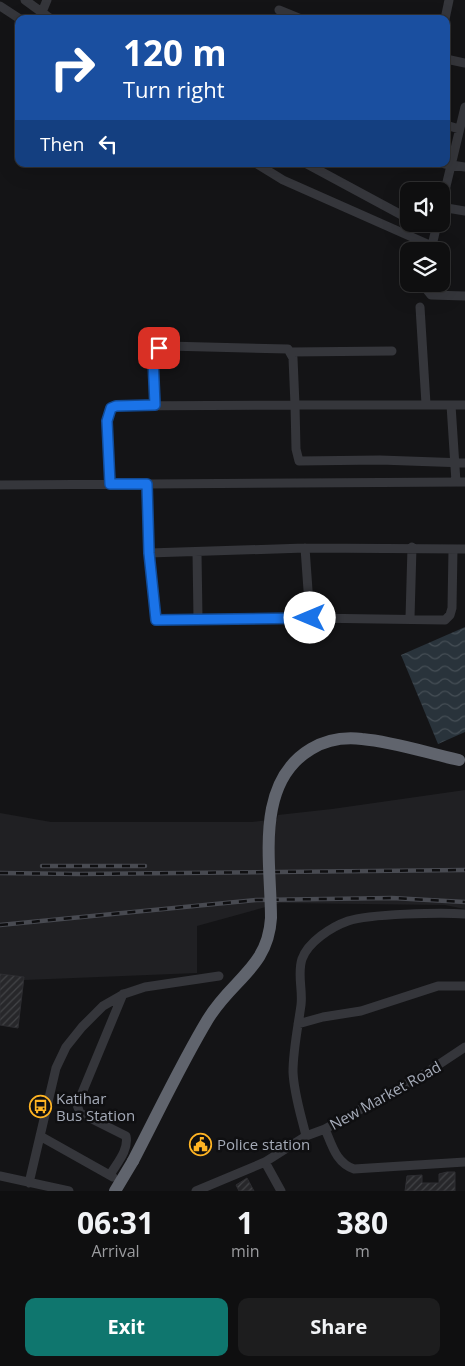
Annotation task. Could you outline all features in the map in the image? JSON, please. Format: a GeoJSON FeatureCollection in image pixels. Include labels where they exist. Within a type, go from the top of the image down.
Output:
{"type":"FeatureCollection","features":[{"type":"Feature","properties":{"kind":"highway"},"geometry":{"type":"LineString","coordinates":[[115,1182],[133,1161],[208,1019],[228,990],[259,960],[265,949],[270,932],[271,918],[270,818],[273,799],[286,771],[303,754],[314,747],[346,738],[381,742],[462,760]]}},
{"type":"Feature","properties":{"kind":"street"},"geometry":{"type":"LineString","coordinates":[[25,0],[46,15]]}},
{"type":"Feature","properties":{"kind":"street"},"geometry":{"type":"LineString","coordinates":[[42,12],[47,0]]}},
{"type":"Feature","properties":{"kind":"street"},"geometry":{"type":"LineString","coordinates":[[446,15],[449,0]]}},
{"type":"Feature","properties":{"kind":"street"},"geometry":{"type":"LineString","coordinates":[[0,6],[15,16]]}},
{"type":"Feature","properties":{"kind":"street"},"geometry":{"type":"LineString","coordinates":[[279,10],[291,15]]}},
{"type":"Feature","properties":{"kind":"street"},"geometry":{"type":"LineString","coordinates":[[450,60],[465,63]]}},
{"type":"Feature","properties":{"kind":"street"},"geometry":{"type":"LineString","coordinates":[[450,158],[461,126],[465,107]]}},
{"type":"Feature","properties":{"kind":"street"},"geometry":{"type":"LineString","coordinates":[[450,164],[465,167]]}},
{"type":"Feature","properties":{"kind":"street"},"geometry":{"type":"LineString","coordinates":[[262,167],[283,180],[416,242]]}},
{"type":"Feature","properties":{"kind":"street"},"geometry":{"type":"LineString","coordinates":[[314,167],[400,214]]}},
{"type":"Feature","properties":{"kind":"street"},"geometry":{"type":"LineString","coordinates":[[445,182],[448,167]]}},
{"type":"Feature","properties":{"kind":"street"},"geometry":{"type":"LineString","coordinates":[[450,208],[465,211]]}},
{"type":"Feature","properties":{"kind":"street"},"geometry":{"type":"LineString","coordinates":[[428,292],[431,295],[465,296]]}},
{"type":"Feature","properties":{"kind":"street"},"geometry":{"type":"LineString","coordinates":[[420,307],[426,404]]}},
{"type":"Feature","properties":{"kind":"street"},"geometry":{"type":"LineString","coordinates":[[155,405],[153,359],[159,348],[167,346],[282,347],[291,352],[392,351]]}},
{"type":"Feature","properties":{"kind":"street"},"geometry":{"type":"LineString","coordinates":[[291,352],[296,449],[299,461],[380,460],[465,463]]}},
{"type":"Feature","properties":{"kind":"street"},"geometry":{"type":"LineString","coordinates":[[0,486],[460,482],[454,462],[451,405]]}},
{"type":"Feature","properties":{"kind":"street"},"geometry":{"type":"LineString","coordinates":[[110,484],[108,413],[111,408],[116,406],[465,405]]}},
{"type":"Feature","properties":{"kind":"street"},"geometry":{"type":"LineString","coordinates":[[147,484],[149,553],[156,620],[198,618],[410,618],[445,620],[450,615],[453,549]]}},
{"type":"Feature","properties":{"kind":"street"},"geometry":{"type":"LineString","coordinates":[[149,553],[197,553],[305,548],[465,549]]}},
{"type":"Feature","properties":{"kind":"street"},"geometry":{"type":"LineString","coordinates":[[305,548],[310,618]]}},
{"type":"Feature","properties":{"kind":"street"},"geometry":{"type":"LineString","coordinates":[[410,618],[412,548]]}},
{"type":"Feature","properties":{"kind":"street"},"geometry":{"type":"LineString","coordinates":[[197,553],[198,618]]}},
{"type":"Feature","properties":{"kind":"street"},"geometry":{"type":"LineString","coordinates":[[306,1136],[294,1074],[302,999],[300,972],[302,958],[308,948],[322,935],[348,921],[366,918],[465,914]]}},
{"type":"Feature","properties":{"kind":"street"},"geometry":{"type":"LineString","coordinates":[[28,1183],[56,1068],[66,1047],[103,1006],[124,994],[145,987],[219,976]]}},
{"type":"Feature","properties":{"kind":"street"},"geometry":{"type":"LineString","coordinates":[[298,1024],[322,1017],[361,1011],[438,986],[465,986]]}},
{"type":"Feature","properties":{"kind":"street"},"geometry":{"type":"LineString","coordinates":[[40,1136],[115,1182],[127,1142],[126,1136],[80,1113],[77,1105],[124,994]]}},
{"type":"Feature","properties":{"kind":"street","name":"New Market Road"},"geometry":{"type":"LineString","coordinates":[[196,1191],[265,1162],[306,1136],[325,1129],[426,1073],[465,1047]]}},
{"type":"Feature","properties":{"kind":"street"},"geometry":{"type":"LineString","coordinates":[[325,1129],[338,1158],[344,1166],[354,1169],[465,1162]]}},
{"type":"Feature","properties":{"kind":"street"},"geometry":{"type":"LineString","coordinates":[[265,1162],[281,1191]]}},
{"type":"Feature","properties":{"kind":"street"},"geometry":{"type":"LineString","coordinates":[[0,1176],[69,1191]]}},
{"type":"Feature","properties":{"kind":"shaded area"},"geometry":{"type":"Polygon","coordinates":[[[465,790],[465,909],[445,905],[280,903],[197,926],[197,973],[0,981],[0,813],[51,822],[252,822],[277,819],[278,815],[465,790]]]}},
{"type":"Feature","properties":{"kind":"water"},"geometry":{"type":"Polygon","coordinates":[[[465,627],[465,732],[438,744],[401,655],[465,627]]]}},
{"type":"Feature","properties":{"kind":"building"},"geometry":{"type":"Polygon","coordinates":[[[0,974],[24,977],[18,1028],[0,1025],[0,974]]]}},
{"type":"Feature","properties":{"kind":"building"},"geometry":{"type":"Polygon","coordinates":[[[455,1172],[455,1191],[405,1191],[407,1176],[422,1175],[422,1183],[439,1183],[439,1174],[455,1172]]]}},
{"type":"Feature","properties":{"kind":"building"},"geometry":{"type":"Polygon","coordinates":[[[247,1178],[254,1191],[239,1191],[236,1185],[247,1178]]]}},
{"type":"Feature","properties":{"kind":"railway"},"geometry":{"type":"LineString","coordinates":[[42,866],[145,866]]}},
{"type":"Feature","properties":{"kind":"railway"},"geometry":{"type":"LineString","coordinates":[[0,873],[80,874],[465,870]]}},
{"type":"Feature","properties":{"kind":"railway"},"geometry":{"type":"LineString","coordinates":[[0,925],[256,900],[392,898],[465,902]]}},
{"type":"Feature","properties":{"kind":"place","name":"Katihar Bus Station"},"geometry":{"type":"Point","coordinates":[40,1107]}},
{"type":"Feature","properties":{"kind":"place","name":"Police station"},"geometry":{"type":"Point","coordinates":[201,1144]}},
{"type":"Feature","properties":{"kind":"route"},"geometry":{"type":"LineString","coordinates":[[159,348],[153,359],[155,405],[116,406],[111,408],[108,413],[107,421],[110,484],[147,484],[149,553],[156,620],[310,618]]}}]}
